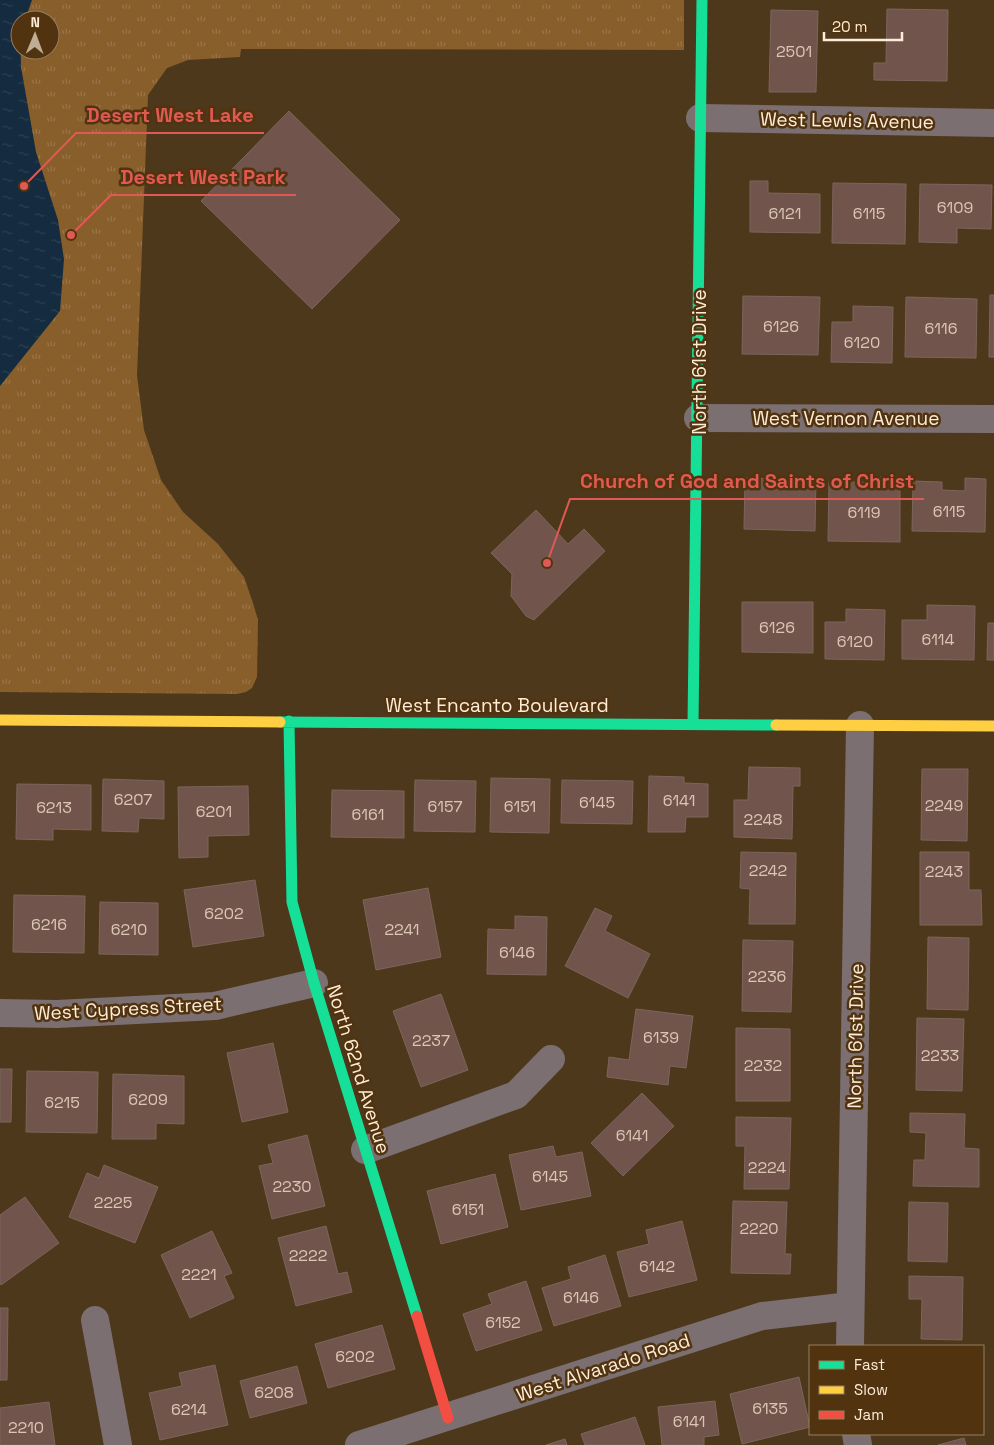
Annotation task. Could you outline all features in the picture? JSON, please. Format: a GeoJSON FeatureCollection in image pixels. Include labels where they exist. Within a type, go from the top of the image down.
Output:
{"type":"FeatureCollection","features":[{"type":"Feature","properties":{"kind":"street","name":"North 61st Drive"},"geometry":{"type":"LineString","coordinates":[[694,724],[702,0]]}},
{"type":"Feature","properties":{"kind":"street","name":"West Lewis Avenue"},"geometry":{"type":"LineString","coordinates":[[700,118],[994,123]]}},
{"type":"Feature","properties":{"kind":"street","name":"West Vernon Avenue"},"geometry":{"type":"LineString","coordinates":[[698,418],[994,419]]}},
{"type":"Feature","properties":{"kind":"street","name":"West Encanto Boulevard"},"geometry":{"type":"LineString","coordinates":[[0,720],[994,726]]}},
{"type":"Feature","properties":{"kind":"street","name":"North 62nd Avenue"},"geometry":{"type":"LineString","coordinates":[[289,721],[292,902],[314,984],[448,1418]]}},
{"type":"Feature","properties":{"kind":"street","name":"North 61st Drive"},"geometry":{"type":"LineString","coordinates":[[850,1345],[860,725]]}},
{"type":"Feature","properties":{"kind":"street","name":"West Cypress Street"},"geometry":{"type":"LineString","coordinates":[[0,1013],[57,1014],[215,1006],[314,984]]}},
{"type":"Feature","properties":{"kind":"street"},"geometry":{"type":"LineString","coordinates":[[365,1150],[516,1095],[551,1059]]}},
{"type":"Feature","properties":{"kind":"street","name":"West Alvarado Road"},"geometry":{"type":"LineString","coordinates":[[359,1445],[762,1316],[850,1306]]}},
{"type":"Feature","properties":{"kind":"street"},"geometry":{"type":"LineString","coordinates":[[95,1320],[118,1445]]}},
{"type":"Feature","properties":{"kind":"green space"},"geometry":{"type":"Polygon","coordinates":[[[0,0],[684,0],[684,50],[241,49],[240,57],[188,60],[167,68],[148,95],[137,375],[144,430],[161,480],[183,512],[218,544],[244,577],[258,620],[257,677],[252,688],[237,694],[0,692],[0,0]]]}},
{"type":"Feature","properties":{"kind":"water"},"geometry":{"type":"Polygon","coordinates":[[[0,0],[32,0],[28,10],[10,10],[10,60],[21,60],[36,152],[58,220],[64,259],[60,311],[0,386],[0,0]]]}},
{"type":"Feature","properties":{"kind":"building"},"geometry":{"type":"Polygon","coordinates":[[[887,9],[948,10],[947,81],[874,80],[874,63],[886,63],[887,9]]]}},
{"type":"Feature","properties":{"kind":"building"},"geometry":{"type":"Polygon","coordinates":[[[771,10],[818,11],[816,92],[769,92],[771,10]]]}},
{"type":"Feature","properties":{"kind":"building"},"geometry":{"type":"Polygon","coordinates":[[[289,111],[400,220],[312,309],[201,201],[289,111]]]}},
{"type":"Feature","properties":{"kind":"building"},"geometry":{"type":"Polygon","coordinates":[[[750,181],[768,181],[768,193],[820,194],[820,233],[750,232],[750,181]]]}},
{"type":"Feature","properties":{"kind":"building"},"geometry":{"type":"Polygon","coordinates":[[[833,183],[906,184],[905,244],[832,243],[833,183]]]}},
{"type":"Feature","properties":{"kind":"building"},"geometry":{"type":"Polygon","coordinates":[[[920,184],[992,185],[991,229],[957,228],[957,243],[919,242],[920,184]]]}},
{"type":"Feature","properties":{"kind":"building"},"geometry":{"type":"Polygon","coordinates":[[[990,295],[994,295],[994,357],[989,357],[990,295]]]}},
{"type":"Feature","properties":{"kind":"building"},"geometry":{"type":"Polygon","coordinates":[[[743,296],[820,297],[818,355],[742,354],[743,296]]]}},
{"type":"Feature","properties":{"kind":"building"},"geometry":{"type":"Polygon","coordinates":[[[906,297],[977,299],[976,358],[905,357],[906,297]]]}},
{"type":"Feature","properties":{"kind":"building"},"geometry":{"type":"Polygon","coordinates":[[[853,306],[893,307],[892,363],[831,362],[832,322],[853,322],[853,306]]]}},
{"type":"Feature","properties":{"kind":"building"},"geometry":{"type":"Polygon","coordinates":[[[880,477],[900,477],[900,542],[828,541],[829,482],[880,482],[880,477]]]}},
{"type":"Feature","properties":{"kind":"building"},"geometry":{"type":"Polygon","coordinates":[[[745,478],[816,480],[815,531],[744,529],[745,478]]]}},
{"type":"Feature","properties":{"kind":"building"},"geometry":{"type":"Polygon","coordinates":[[[965,478],[986,479],[985,532],[912,531],[913,481],[942,482],[942,490],[965,491],[965,478]]]}},
{"type":"Feature","properties":{"kind":"building"},"geometry":{"type":"Polygon","coordinates":[[[536,510],[568,544],[584,529],[605,551],[534,620],[526,616],[511,596],[512,574],[491,553],[536,510]]]}},
{"type":"Feature","properties":{"kind":"building"},"geometry":{"type":"Polygon","coordinates":[[[742,602],[813,602],[813,653],[742,652],[742,602]]]}},
{"type":"Feature","properties":{"kind":"building"},"geometry":{"type":"Polygon","coordinates":[[[927,605],[975,606],[974,660],[902,659],[902,620],[927,620],[927,605]]]}},
{"type":"Feature","properties":{"kind":"building"},"geometry":{"type":"Polygon","coordinates":[[[846,609],[885,610],[884,660],[825,659],[825,622],[846,622],[846,609]]]}},
{"type":"Feature","properties":{"kind":"building"},"geometry":{"type":"Polygon","coordinates":[[[988,623],[994,623],[994,660],[987,660],[988,623]]]}},
{"type":"Feature","properties":{"kind":"building"},"geometry":{"type":"Polygon","coordinates":[[[749,767],[800,768],[800,786],[793,786],[792,839],[734,837],[734,800],[748,800],[749,767]]]}},
{"type":"Feature","properties":{"kind":"building"},"geometry":{"type":"Polygon","coordinates":[[[922,769],[968,769],[967,841],[921,840],[922,769]]]}},
{"type":"Feature","properties":{"kind":"building"},"geometry":{"type":"Polygon","coordinates":[[[649,776],[684,777],[684,783],[708,784],[708,817],[686,817],[685,832],[648,832],[649,776]]]}},
{"type":"Feature","properties":{"kind":"building"},"geometry":{"type":"Polygon","coordinates":[[[491,778],[550,779],[549,833],[490,832],[491,778]]]}},
{"type":"Feature","properties":{"kind":"building"},"geometry":{"type":"Polygon","coordinates":[[[103,779],[164,781],[164,819],[139,818],[138,832],[102,831],[103,779]]]}},
{"type":"Feature","properties":{"kind":"building"},"geometry":{"type":"Polygon","coordinates":[[[415,780],[476,781],[475,832],[414,831],[415,780]]]}},
{"type":"Feature","properties":{"kind":"building"},"geometry":{"type":"Polygon","coordinates":[[[562,780],[633,781],[632,824],[561,823],[562,780]]]}},
{"type":"Feature","properties":{"kind":"building"},"geometry":{"type":"Polygon","coordinates":[[[17,784],[91,785],[91,830],[53,829],[53,840],[16,839],[17,784]]]}},
{"type":"Feature","properties":{"kind":"building"},"geometry":{"type":"Polygon","coordinates":[[[248,786],[249,835],[208,836],[208,857],[179,858],[178,787],[248,786]]]}},
{"type":"Feature","properties":{"kind":"building"},"geometry":{"type":"Polygon","coordinates":[[[332,790],[404,791],[404,838],[331,837],[332,790]]]}},
{"type":"Feature","properties":{"kind":"building"},"geometry":{"type":"Polygon","coordinates":[[[741,852],[796,853],[795,924],[749,924],[750,889],[740,888],[741,852]]]}},
{"type":"Feature","properties":{"kind":"building"},"geometry":{"type":"Polygon","coordinates":[[[920,852],[969,852],[969,890],[981,890],[982,925],[920,925],[920,852]]]}},
{"type":"Feature","properties":{"kind":"building"},"geometry":{"type":"Polygon","coordinates":[[[255,880],[264,936],[193,947],[184,890],[255,880]]]}},
{"type":"Feature","properties":{"kind":"building"},"geometry":{"type":"Polygon","coordinates":[[[428,888],[441,957],[376,970],[363,900],[428,888]]]}},
{"type":"Feature","properties":{"kind":"building"},"geometry":{"type":"Polygon","coordinates":[[[14,895],[85,896],[84,953],[13,952],[14,895]]]}},
{"type":"Feature","properties":{"kind":"building"},"geometry":{"type":"Polygon","coordinates":[[[100,902],[158,903],[158,955],[99,954],[100,902]]]}},
{"type":"Feature","properties":{"kind":"building"},"geometry":{"type":"Polygon","coordinates":[[[595,908],[612,916],[605,931],[650,954],[628,998],[565,966],[595,908]]]}},
{"type":"Feature","properties":{"kind":"building"},"geometry":{"type":"Polygon","coordinates":[[[515,916],[547,917],[546,975],[487,974],[488,929],[515,930],[515,916]]]}},
{"type":"Feature","properties":{"kind":"building"},"geometry":{"type":"Polygon","coordinates":[[[928,937],[969,938],[968,1010],[927,1009],[928,937]]]}},
{"type":"Feature","properties":{"kind":"building"},"geometry":{"type":"Polygon","coordinates":[[[743,940],[793,941],[791,1012],[742,1011],[743,940]]]}},
{"type":"Feature","properties":{"kind":"building"},"geometry":{"type":"Polygon","coordinates":[[[441,994],[468,1070],[421,1087],[393,1011],[441,994]]]}},
{"type":"Feature","properties":{"kind":"building"},"geometry":{"type":"Polygon","coordinates":[[[636,1009],[693,1016],[686,1068],[670,1066],[668,1085],[607,1077],[609,1057],[629,1060],[636,1009]]]}},
{"type":"Feature","properties":{"kind":"building"},"geometry":{"type":"Polygon","coordinates":[[[917,1018],[964,1019],[962,1091],[916,1090],[917,1018]]]}},
{"type":"Feature","properties":{"kind":"building"},"geometry":{"type":"Polygon","coordinates":[[[736,1028],[790,1029],[790,1101],[736,1101],[736,1028]]]}},
{"type":"Feature","properties":{"kind":"building"},"geometry":{"type":"Polygon","coordinates":[[[273,1043],[288,1112],[242,1122],[227,1053],[273,1043]]]}},
{"type":"Feature","properties":{"kind":"building"},"geometry":{"type":"Polygon","coordinates":[[[0,1069],[12,1069],[11,1122],[0,1122],[0,1069]]]}},
{"type":"Feature","properties":{"kind":"building"},"geometry":{"type":"Polygon","coordinates":[[[27,1071],[98,1072],[97,1133],[26,1132],[27,1071]]]}},
{"type":"Feature","properties":{"kind":"building"},"geometry":{"type":"Polygon","coordinates":[[[113,1074],[184,1076],[184,1124],[156,1123],[156,1139],[112,1139],[113,1074]]]}},
{"type":"Feature","properties":{"kind":"building"},"geometry":{"type":"Polygon","coordinates":[[[642,1093],[674,1126],[623,1176],[591,1143],[642,1093]]]}},
{"type":"Feature","properties":{"kind":"building"},"geometry":{"type":"Polygon","coordinates":[[[910,1113],[965,1114],[964,1148],[979,1149],[979,1187],[913,1186],[914,1160],[925,1160],[926,1133],[910,1132],[910,1113]]]}},
{"type":"Feature","properties":{"kind":"building"},"geometry":{"type":"Polygon","coordinates":[[[736,1117],[791,1118],[789,1189],[744,1189],[745,1146],[736,1146],[736,1117]]]}},
{"type":"Feature","properties":{"kind":"building"},"geometry":{"type":"Polygon","coordinates":[[[307,1135],[325,1206],[272,1219],[259,1166],[273,1163],[268,1145],[307,1135]]]}},
{"type":"Feature","properties":{"kind":"building"},"geometry":{"type":"Polygon","coordinates":[[[553,1146],[556,1157],[582,1152],[591,1196],[521,1210],[509,1155],[553,1146]]]}},
{"type":"Feature","properties":{"kind":"building"},"geometry":{"type":"Polygon","coordinates":[[[104,1165],[158,1187],[135,1243],[69,1217],[87,1173],[99,1178],[104,1165]]]}},
{"type":"Feature","properties":{"kind":"building"},"geometry":{"type":"Polygon","coordinates":[[[495,1174],[508,1227],[441,1244],[427,1191],[495,1174]]]}},
{"type":"Feature","properties":{"kind":"building"},"geometry":{"type":"Polygon","coordinates":[[[25,1197],[59,1243],[1,1285],[0,1215],[25,1197]]]}},
{"type":"Feature","properties":{"kind":"building"},"geometry":{"type":"Polygon","coordinates":[[[733,1201],[787,1202],[785,1254],[791,1254],[790,1274],[731,1273],[733,1201]]]}},
{"type":"Feature","properties":{"kind":"building"},"geometry":{"type":"Polygon","coordinates":[[[909,1202],[948,1203],[947,1262],[908,1261],[909,1202]]]}},
{"type":"Feature","properties":{"kind":"building"},"geometry":{"type":"Polygon","coordinates":[[[682,1221],[697,1280],[629,1297],[617,1252],[649,1244],[646,1230],[682,1221]]]}},
{"type":"Feature","properties":{"kind":"building"},"geometry":{"type":"Polygon","coordinates":[[[326,1226],[338,1274],[347,1272],[352,1292],[296,1306],[278,1238],[326,1226]]]}},
{"type":"Feature","properties":{"kind":"building"},"geometry":{"type":"Polygon","coordinates":[[[212,1231],[232,1273],[224,1276],[234,1298],[190,1318],[161,1255],[212,1231]]]}},
{"type":"Feature","properties":{"kind":"building"},"geometry":{"type":"Polygon","coordinates":[[[605,1255],[621,1306],[554,1326],[542,1288],[571,1279],[568,1267],[605,1255]]]}},
{"type":"Feature","properties":{"kind":"building"},"geometry":{"type":"Polygon","coordinates":[[[909,1276],[963,1277],[962,1340],[921,1339],[922,1299],[909,1299],[909,1276]]]}},
{"type":"Feature","properties":{"kind":"building"},"geometry":{"type":"Polygon","coordinates":[[[526,1281],[542,1330],[476,1351],[463,1314],[492,1304],[488,1294],[526,1281]]]}},
{"type":"Feature","properties":{"kind":"building"},"geometry":{"type":"Polygon","coordinates":[[[0,1308],[8,1308],[7,1380],[0,1380],[0,1308]]]}},
{"type":"Feature","properties":{"kind":"building"},"geometry":{"type":"Polygon","coordinates":[[[382,1325],[395,1369],[328,1388],[315,1344],[382,1325]]]}},
{"type":"Feature","properties":{"kind":"building"},"geometry":{"type":"Polygon","coordinates":[[[215,1365],[228,1425],[160,1440],[149,1393],[182,1386],[179,1373],[215,1365]]]}},
{"type":"Feature","properties":{"kind":"building"},"geometry":{"type":"Polygon","coordinates":[[[297,1366],[307,1403],[250,1418],[240,1381],[297,1366]]]}},
{"type":"Feature","properties":{"kind":"building"},"geometry":{"type":"Polygon","coordinates":[[[799,1377],[809,1427],[742,1444],[730,1394],[799,1377]]]}},
{"type":"Feature","properties":{"kind":"building"},"geometry":{"type":"Polygon","coordinates":[[[715,1401],[719,1435],[704,1437],[704,1445],[662,1445],[658,1407],[715,1401]]]}},
{"type":"Feature","properties":{"kind":"building"},"geometry":{"type":"Polygon","coordinates":[[[49,1402],[55,1445],[0,1445],[0,1408],[49,1402]]]}},
{"type":"Feature","properties":{"kind":"building"},"geometry":{"type":"Polygon","coordinates":[[[635,1417],[645,1445],[585,1445],[581,1434],[635,1417]]]}},
{"type":"Feature","properties":{"kind":"building"},"geometry":{"type":"Polygon","coordinates":[[[964,1438],[966,1445],[938,1445],[964,1438]]]}},
{"type":"Feature","properties":{"kind":"building"},"geometry":{"type":"Polygon","coordinates":[[[565,1439],[567,1445],[546,1445],[565,1439]]]}},
{"type":"Feature","properties":{"kind":"traffic: fast"},"geometry":{"type":"LineString","coordinates":[[693,724],[702,0]]}},
{"type":"Feature","properties":{"kind":"traffic: fast"},"geometry":{"type":"LineString","coordinates":[[289,721],[292,902],[314,983],[417,1316]]}},
{"type":"Feature","properties":{"kind":"traffic: fast"},"geometry":{"type":"LineString","coordinates":[[280,722],[776,725]]}},
{"type":"Feature","properties":{"kind":"traffic: slow"},"geometry":{"type":"LineString","coordinates":[[0,720],[280,722]]}},
{"type":"Feature","properties":{"kind":"traffic: slow"},"geometry":{"type":"LineString","coordinates":[[776,725],[994,726]]}},
{"type":"Feature","properties":{"kind":"traffic: jam"},"geometry":{"type":"LineString","coordinates":[[417,1316],[448,1418]]}},
{"type":"Feature","properties":{"kind":"place","name":"Desert West Lake"},"geometry":{"type":"Point","coordinates":[24,186]}},
{"type":"Feature","properties":{"kind":"place","name":"Desert West Park"},"geometry":{"type":"Point","coordinates":[71,235]}},
{"type":"Feature","properties":{"kind":"place","name":"Church of God and Saints of Christ"},"geometry":{"type":"Point","coordinates":[547,563]}}]}
